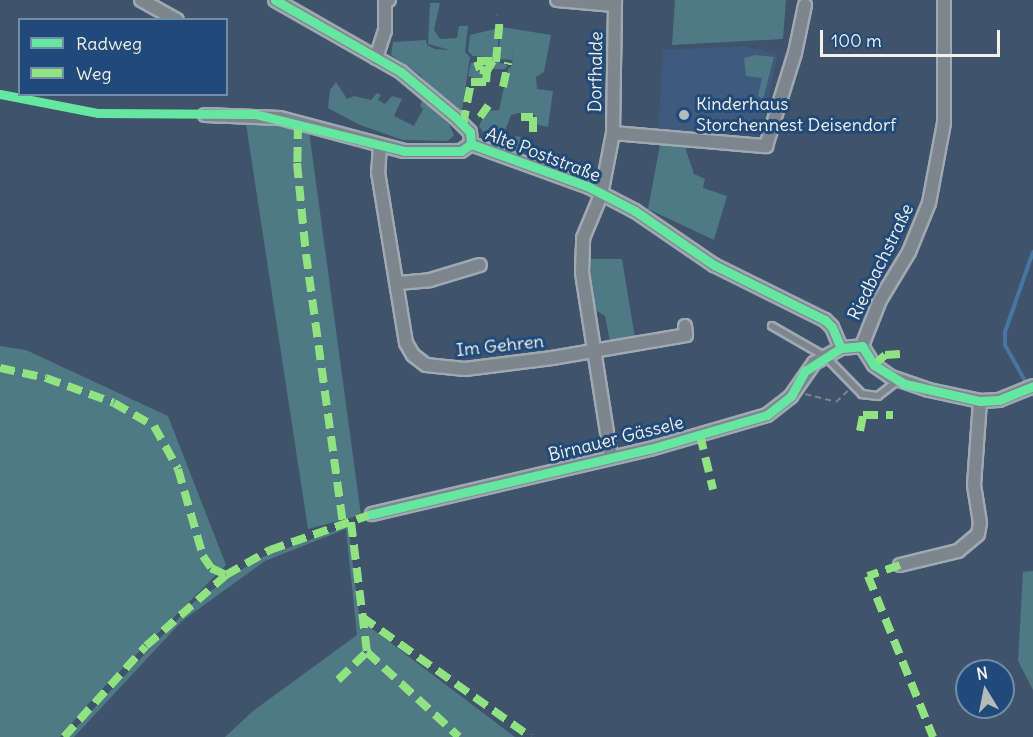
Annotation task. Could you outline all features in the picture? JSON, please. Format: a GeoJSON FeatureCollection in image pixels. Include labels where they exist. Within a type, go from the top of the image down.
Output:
{"type":"FeatureCollection","features":[{"type":"Feature","properties":{"kind":"street"},"geometry":{"type":"LineString","coordinates":[[141,0],[173,18]]}},
{"type":"Feature","properties":{"kind":"street"},"geometry":{"type":"LineString","coordinates":[[274,0],[401,72],[470,132],[471,144]]}},
{"type":"Feature","properties":{"kind":"street"},"geometry":{"type":"LineString","coordinates":[[376,57],[385,31],[386,0]]}},
{"type":"Feature","properties":{"kind":"street","name":"Dorfhalde"},"geometry":{"type":"LineString","coordinates":[[557,0],[615,3],[613,133],[601,195]]}},
{"type":"Feature","properties":{"kind":"street","name":"Riedbachstraße"},"geometry":{"type":"LineString","coordinates":[[944,0],[944,123],[929,203],[909,252],[880,300],[862,346],[874,365],[898,380],[980,401],[1018,393],[1033,386]]}},
{"type":"Feature","properties":{"kind":"street"},"geometry":{"type":"LineString","coordinates":[[613,133],[766,146],[795,53],[805,5]]}},
{"type":"Feature","properties":{"kind":"street","name":"Alte Poststraße"},"geometry":{"type":"LineString","coordinates":[[205,115],[280,118],[404,151],[461,151],[471,144],[601,195],[635,211],[714,265],[825,321],[832,327],[841,348]]}},
{"type":"Feature","properties":{"kind":"street","name":"Im Gehren"},"geometry":{"type":"LineString","coordinates":[[380,146],[378,172],[398,283],[406,343],[413,355],[426,364],[465,369],[686,335],[685,326]]}},
{"type":"Feature","properties":{"kind":"street"},"geometry":{"type":"LineString","coordinates":[[601,195],[583,238],[582,272],[596,349],[611,458]]}},
{"type":"Feature","properties":{"kind":"street"},"geometry":{"type":"LineString","coordinates":[[398,283],[430,280],[480,265]]}},
{"type":"Feature","properties":{"kind":"street"},"geometry":{"type":"LineString","coordinates":[[841,348],[862,346]]}},
{"type":"Feature","properties":{"kind":"street","name":"Birnauer Gässele"},"geometry":{"type":"LineString","coordinates":[[372,514],[611,458],[767,415],[794,390],[805,371],[841,348]]}},
{"type":"Feature","properties":{"kind":"street"},"geometry":{"type":"LineString","coordinates":[[900,565],[958,551],[978,534],[980,523],[974,485],[980,401]]}},
{"type":"Feature","properties":{"kind":"lane"},"geometry":{"type":"LineString","coordinates":[[772,326],[826,357],[862,394],[878,396],[898,380]]}},
{"type":"Feature","properties":{"kind":"path"},"geometry":{"type":"LineString","coordinates":[[476,81],[487,82]]}},
{"type":"Feature","properties":{"kind":"path"},"geometry":{"type":"LineString","coordinates":[[794,390],[836,402],[848,392]]}},
{"type":"Feature","properties":{"kind":"shaded area"},"geometry":{"type":"Polygon","coordinates":[[[743,46],[778,54],[763,123],[702,118],[699,135],[658,131],[663,50],[743,46]]]}},
{"type":"Feature","properties":{"kind":"green space"},"geometry":{"type":"Polygon","coordinates":[[[675,0],[786,0],[783,39],[672,45],[675,0]]]}},
{"type":"Feature","properties":{"kind":"green space"},"geometry":{"type":"Polygon","coordinates":[[[430,3],[440,3],[434,30],[440,39],[457,38],[459,26],[468,26],[465,52],[470,57],[461,117],[420,75],[391,55],[393,42],[426,40],[427,45],[435,49],[450,50],[428,44],[430,3]]]}},
{"type":"Feature","properties":{"kind":"green space"},"geometry":{"type":"Polygon","coordinates":[[[501,27],[551,35],[544,72],[536,77],[537,89],[553,91],[548,127],[535,124],[535,115],[519,113],[511,115],[505,131],[503,141],[513,143],[515,136],[530,139],[523,155],[501,146],[486,134],[488,130],[483,132],[479,126],[486,111],[499,110],[508,69],[512,66],[513,44],[512,60],[498,59],[501,27]]]}},
{"type":"Feature","properties":{"kind":"green space"},"geometry":{"type":"Polygon","coordinates":[[[499,28],[497,58],[473,56],[468,51],[470,35],[499,28]]]}},
{"type":"Feature","properties":{"kind":"green space"},"geometry":{"type":"Polygon","coordinates":[[[755,55],[774,57],[763,99],[758,96],[762,78],[746,76],[744,58],[755,55]]]}},
{"type":"Feature","properties":{"kind":"green space"},"geometry":{"type":"Polygon","coordinates":[[[493,61],[508,65],[505,69],[489,69],[485,81],[468,76],[471,63],[493,61]]]}},
{"type":"Feature","properties":{"kind":"green space"},"geometry":{"type":"Polygon","coordinates":[[[336,82],[347,99],[354,96],[371,100],[377,93],[381,95],[378,100],[385,104],[392,96],[402,99],[394,116],[414,126],[423,109],[420,106],[422,100],[449,124],[454,135],[448,141],[403,140],[360,125],[328,108],[330,90],[336,82]]]}},
{"type":"Feature","properties":{"kind":"green space"},"geometry":{"type":"Polygon","coordinates":[[[251,119],[309,131],[361,515],[308,529],[246,124],[251,119]]]}},
{"type":"Feature","properties":{"kind":"green space"},"geometry":{"type":"Polygon","coordinates":[[[684,144],[694,174],[705,179],[703,188],[727,196],[714,240],[648,209],[660,145],[684,144]]]}},
{"type":"Feature","properties":{"kind":"green space"},"geometry":{"type":"Polygon","coordinates":[[[587,259],[622,259],[635,338],[610,342],[605,316],[594,309],[587,259]]]}},
{"type":"Feature","properties":{"kind":"green space"},"geometry":{"type":"Polygon","coordinates":[[[0,346],[26,350],[168,416],[226,565],[97,694],[60,737],[0,737],[0,346]]]}},
{"type":"Feature","properties":{"kind":"green space"},"geometry":{"type":"Polygon","coordinates":[[[348,526],[361,630],[367,625],[515,737],[225,737],[253,711],[357,635],[346,529],[265,561],[182,621],[74,737],[67,737],[193,603],[257,559],[348,526]]]}},
{"type":"Feature","properties":{"kind":"green space"},"geometry":{"type":"Polygon","coordinates":[[[1033,571],[1033,690],[1018,661],[1023,572],[1033,571]]]}},
{"type":"Feature","properties":{"kind":"waterway"},"geometry":{"type":"LineString","coordinates":[[1033,252],[1005,332],[1005,345],[1033,395]]}},
{"type":"Feature","properties":{"kind":"marked path"},"geometry":{"type":"LineString","coordinates":[[496,62],[500,16]]}},
{"type":"Feature","properties":{"kind":"marked path"},"geometry":{"type":"LineString","coordinates":[[486,82],[487,71],[480,70],[477,61],[493,61],[487,71]]}},
{"type":"Feature","properties":{"kind":"marked path"},"geometry":{"type":"LineString","coordinates":[[503,87],[508,63]]}},
{"type":"Feature","properties":{"kind":"marked path"},"geometry":{"type":"LineString","coordinates":[[463,125],[471,82],[488,82]]}},
{"type":"Feature","properties":{"kind":"marked path"},"geometry":{"type":"LineString","coordinates":[[480,117],[488,106]]}},
{"type":"Feature","properties":{"kind":"marked path"},"geometry":{"type":"LineString","coordinates":[[521,117],[533,117],[533,135]]}},
{"type":"Feature","properties":{"kind":"marked path"},"geometry":{"type":"LineString","coordinates":[[298,124],[297,163],[306,254],[343,524]]}},
{"type":"Feature","properties":{"kind":"marked path"},"geometry":{"type":"LineString","coordinates":[[874,365],[885,355],[900,354]]}},
{"type":"Feature","properties":{"kind":"marked path"},"geometry":{"type":"LineString","coordinates":[[0,368],[46,378],[114,403],[154,426],[178,469],[203,556],[211,568],[226,575]]}},
{"type":"Feature","properties":{"kind":"marked path"},"geometry":{"type":"LineString","coordinates":[[860,431],[863,415],[893,415]]}},
{"type":"Feature","properties":{"kind":"marked path"},"geometry":{"type":"LineString","coordinates":[[700,435],[713,489]]}},
{"type":"Feature","properties":{"kind":"marked path"},"geometry":{"type":"LineString","coordinates":[[64,737],[146,646],[226,575],[270,550],[372,514]]}},
{"type":"Feature","properties":{"kind":"marked path"},"geometry":{"type":"LineString","coordinates":[[351,522],[367,652],[459,737]]}},
{"type":"Feature","properties":{"kind":"marked path"},"geometry":{"type":"LineString","coordinates":[[900,565],[868,576],[933,737]]}},
{"type":"Feature","properties":{"kind":"marked path"},"geometry":{"type":"LineString","coordinates":[[362,617],[531,737]]}},
{"type":"Feature","properties":{"kind":"marked path"},"geometry":{"type":"LineString","coordinates":[[338,680],[367,652]]}},
{"type":"Feature","properties":{"kind":"cycle path"},"geometry":{"type":"LineString","coordinates":[[275,0],[401,72],[470,132],[471,144]]}},
{"type":"Feature","properties":{"kind":"cycle path"},"geometry":{"type":"LineString","coordinates":[[0,94],[98,113],[255,114],[404,151],[461,151],[471,144]]}},
{"type":"Feature","properties":{"kind":"cycle path"},"geometry":{"type":"LineString","coordinates":[[471,144],[589,187],[635,211],[714,265],[825,320],[832,327],[841,348]]}},
{"type":"Feature","properties":{"kind":"cycle path"},"geometry":{"type":"LineString","coordinates":[[372,514],[650,449],[767,415],[791,396],[805,371],[841,348],[862,346],[874,365],[905,384],[980,401],[999,400],[1033,386]]}},
{"type":"Feature","properties":{"kind":"place","name":"Kinderhaus Storchennest Deisendorf"},"geometry":{"type":"Point","coordinates":[684,115]}}]}
